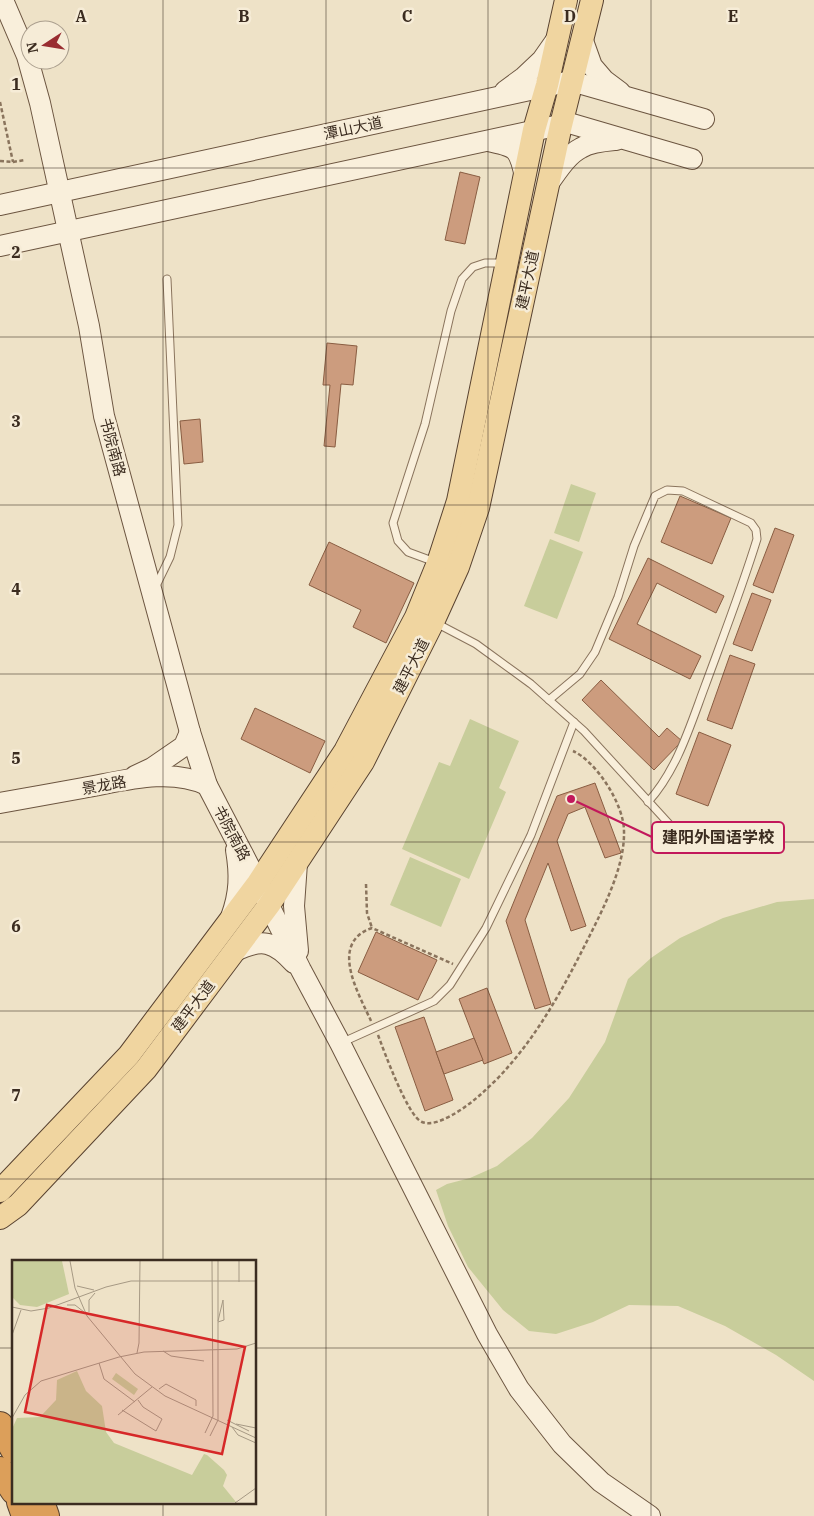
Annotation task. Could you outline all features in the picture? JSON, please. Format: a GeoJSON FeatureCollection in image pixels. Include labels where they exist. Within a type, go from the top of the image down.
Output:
{"type":"FeatureCollection","features":[{"type":"Feature","properties":{"kind":"highway"},"geometry":{"type":"LineString","coordinates":[[0,1425],[12,1446]]}},
{"type":"Feature","properties":{"kind":"highway"},"geometry":{"type":"LineString","coordinates":[[0,1470],[12,1488]]}},
{"type":"Feature","properties":{"kind":"highway"},"geometry":{"type":"LineString","coordinates":[[21,1504],[25,1516]]}},
{"type":"Feature","properties":{"kind":"highway"},"geometry":{"type":"LineString","coordinates":[[42,1504],[46,1516]]}},
{"type":"Feature","properties":{"kind":"main road"},"geometry":{"type":"LineString","coordinates":[[3,0],[26,56],[40,104],[54,193]]}},
{"type":"Feature","properties":{"kind":"main road","name":"建平大道"},"geometry":{"type":"LineString","coordinates":[[0,1191],[130,1055],[258,883],[344,751],[416,617],[438,563],[458,501],[534,130],[547,85],[566,0]]}},
{"type":"Feature","properties":{"kind":"main road","name":"建平大道"},"geometry":{"type":"LineString","coordinates":[[0,1218],[18,1205],[146,1069],[269,905],[363,762],[433,622],[458,567],[478,508],[561,125],[592,0]]}},
{"type":"Feature","properties":{"kind":"main road"},"geometry":{"type":"LineString","coordinates":[[0,22],[15,62],[54,193]]}},
{"type":"Feature","properties":{"kind":"main road"},"geometry":{"type":"LineString","coordinates":[[500,95],[524,77],[542,60],[557,38]]}},
{"type":"Feature","properties":{"kind":"main road"},"geometry":{"type":"LineString","coordinates":[[582,38],[592,66],[604,80],[627,97]]}},
{"type":"Feature","properties":{"kind":"main road","name":"潭山大道"},"geometry":{"type":"LineString","coordinates":[[0,205],[571,81],[704,119]]}},
{"type":"Feature","properties":{"kind":"main road"},"geometry":{"type":"LineString","coordinates":[[0,246],[569,123],[692,159]]}},
{"type":"Feature","properties":{"kind":"main road"},"geometry":{"type":"LineString","coordinates":[[548,184],[566,161],[580,148],[598,142],[622,139]]}},
{"type":"Feature","properties":{"kind":"main road"},"geometry":{"type":"LineString","coordinates":[[486,141],[510,145],[520,156],[525,177]]}},
{"type":"Feature","properties":{"kind":"main road","name":"书院南路"},"geometry":{"type":"LineString","coordinates":[[54,193],[63,233],[79,329],[190,732],[207,785],[487,1334],[519,1388],[562,1444],[601,1482],[650,1516]]}},
{"type":"Feature","properties":{"kind":"main road"},"geometry":{"type":"LineString","coordinates":[[128,780],[152,768],[184,746],[190,732]]}},
{"type":"Feature","properties":{"kind":"main road","name":"景龙路"},"geometry":{"type":"LineString","coordinates":[[0,803],[128,780],[156,777],[195,779],[207,785]]}},
{"type":"Feature","properties":{"kind":"main road"},"geometry":{"type":"LineString","coordinates":[[234,835],[243,846],[258,856],[270,855],[286,840]]}},
{"type":"Feature","properties":{"kind":"main road"},"geometry":{"type":"LineString","coordinates":[[230,920],[238,896],[239,884],[239,865],[234,835]]}},
{"type":"Feature","properties":{"kind":"main road"},"geometry":{"type":"LineString","coordinates":[[297,863],[294,886],[294,919],[301,970]]}},
{"type":"Feature","properties":{"kind":"main road"},"geometry":{"type":"LineString","coordinates":[[235,951],[249,944],[262,942],[271,944],[289,957],[301,970]]}},
{"type":"Feature","properties":{"kind":"lane"},"geometry":{"type":"LineString","coordinates":[[438,563],[408,552],[398,541],[394,523],[425,424],[451,312],[462,279],[473,267],[495,263],[506,266]]}},
{"type":"Feature","properties":{"kind":"lane"},"geometry":{"type":"LineString","coordinates":[[152,592],[162,576],[170,557],[178,525],[167,279]]}},
{"type":"Feature","properties":{"kind":"lane"},"geometry":{"type":"LineString","coordinates":[[549,700],[580,674],[595,652],[618,597],[634,546],[656,496],[667,490],[683,491],[751,523],[756,530],[757,539],[715,660],[685,738],[664,784],[648,802]]}},
{"type":"Feature","properties":{"kind":"lane"},"geometry":{"type":"LineString","coordinates":[[433,622],[476,644],[518,674],[549,700],[584,731],[671,826],[681,830],[693,827]]}},
{"type":"Feature","properties":{"kind":"lane"},"geometry":{"type":"LineString","coordinates":[[340,1043],[434,1001],[450,985],[486,928],[531,835],[574,722]]}},
{"type":"Feature","properties":{"kind":"path"},"geometry":{"type":"LineString","coordinates":[[0,102],[13,162]]}},
{"type":"Feature","properties":{"kind":"path"},"geometry":{"type":"LineString","coordinates":[[0,161],[13,162],[25,160]]}},
{"type":"Feature","properties":{"kind":"path"},"geometry":{"type":"LineString","coordinates":[[461,968],[372,928],[365,930],[358,936],[348,958],[355,986],[408,1105],[419,1120],[426,1123],[436,1122],[450,1116],[477,1099],[515,1058],[556,1001],[600,915],[614,880],[620,861],[625,833],[624,821],[606,783],[591,764],[582,755],[565,748]]}},
{"type":"Feature","properties":{"kind":"path"},"geometry":{"type":"LineString","coordinates":[[366,884],[367,913],[372,928]]}},
{"type":"Feature","properties":{"kind":"green space"},"geometry":{"type":"Polygon","coordinates":[[[571,484],[596,493],[579,542],[554,533],[571,484]]]}},
{"type":"Feature","properties":{"kind":"green space"},"geometry":{"type":"Polygon","coordinates":[[[550,539],[583,552],[557,619],[524,606],[550,539]]]}},
{"type":"Feature","properties":{"kind":"green space"},"geometry":{"type":"Polygon","coordinates":[[[470,719],[519,741],[499,788],[506,792],[469,879],[402,849],[439,762],[450,766],[470,719]]]}},
{"type":"Feature","properties":{"kind":"green space"},"geometry":{"type":"Polygon","coordinates":[[[410,857],[461,879],[441,927],[390,905],[410,857]]]}},
{"type":"Feature","properties":{"kind":"green space"},"geometry":{"type":"Polygon","coordinates":[[[814,899],[814,1381],[776,1355],[725,1326],[678,1306],[629,1305],[593,1322],[556,1334],[529,1331],[503,1310],[468,1267],[448,1226],[436,1190],[447,1184],[470,1178],[497,1166],[532,1138],[569,1098],[605,1042],[628,979],[651,958],[680,938],[723,918],[777,902],[814,899]]]}},
{"type":"Feature","properties":{"kind":"building"},"geometry":{"type":"Polygon","coordinates":[[[460,172],[480,177],[465,244],[445,240],[460,172]]]}},
{"type":"Feature","properties":{"kind":"building"},"geometry":{"type":"Polygon","coordinates":[[[327,343],[357,346],[353,385],[341,384],[335,447],[324,446],[330,385],[323,385],[327,343]]]}},
{"type":"Feature","properties":{"kind":"building"},"geometry":{"type":"Polygon","coordinates":[[[200,419],[203,462],[184,464],[180,421],[200,419]]]}},
{"type":"Feature","properties":{"kind":"building"},"geometry":{"type":"Polygon","coordinates":[[[680,496],[731,518],[712,564],[661,542],[680,496]]]}},
{"type":"Feature","properties":{"kind":"building"},"geometry":{"type":"Polygon","coordinates":[[[775,528],[794,535],[773,593],[753,585],[775,528]]]}},
{"type":"Feature","properties":{"kind":"building"},"geometry":{"type":"Polygon","coordinates":[[[329,542],[414,583],[386,643],[353,627],[361,610],[309,585],[329,542]]]}},
{"type":"Feature","properties":{"kind":"building"},"geometry":{"type":"Polygon","coordinates":[[[648,558],[724,596],[716,613],[657,583],[637,624],[701,656],[690,679],[609,639],[648,558]]]}},
{"type":"Feature","properties":{"kind":"building"},"geometry":{"type":"Polygon","coordinates":[[[752,593],[771,600],[752,651],[733,644],[752,593]]]}},
{"type":"Feature","properties":{"kind":"building"},"geometry":{"type":"Polygon","coordinates":[[[730,655],[755,664],[732,729],[707,720],[730,655]]]}},
{"type":"Feature","properties":{"kind":"building"},"geometry":{"type":"Polygon","coordinates":[[[601,680],[659,737],[667,728],[682,741],[654,770],[582,700],[601,680]]]}},
{"type":"Feature","properties":{"kind":"building"},"geometry":{"type":"Polygon","coordinates":[[[255,708],[325,741],[310,773],[241,739],[255,708]]]}},
{"type":"Feature","properties":{"kind":"building"},"geometry":{"type":"Polygon","coordinates":[[[699,732],[731,745],[708,806],[676,794],[699,732]]]}},
{"type":"Feature","properties":{"kind":"building"},"geometry":{"type":"Polygon","coordinates":[[[595,783],[621,853],[605,858],[585,807],[568,814],[557,841],[586,926],[571,931],[548,863],[525,920],[551,1004],[535,1009],[506,921],[557,796],[595,783]]]}},
{"type":"Feature","properties":{"kind":"building"},"geometry":{"type":"Polygon","coordinates":[[[376,932],[437,960],[418,1000],[358,972],[376,932]]]}},
{"type":"Feature","properties":{"kind":"building"},"geometry":{"type":"Polygon","coordinates":[[[487,988],[512,1053],[484,1064],[459,999],[487,988]]]}},
{"type":"Feature","properties":{"kind":"building"},"geometry":{"type":"Polygon","coordinates":[[[424,1017],[453,1100],[425,1111],[395,1027],[424,1017]]]}},
{"type":"Feature","properties":{"kind":"building"},"geometry":{"type":"Polygon","coordinates":[[[474,1038],[483,1060],[444,1074],[436,1052],[474,1038]]]}},
{"type":"Feature","properties":{"kind":"place","name":"建阳外国语学校"},"geometry":{"type":"Point","coordinates":[571,799]}}]}
